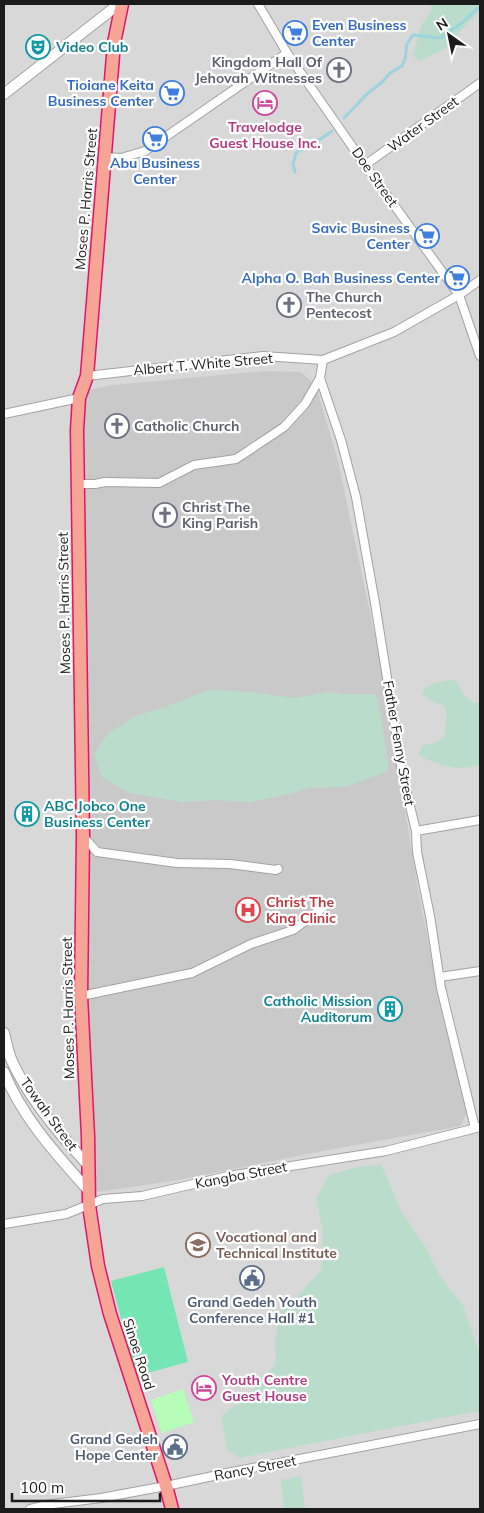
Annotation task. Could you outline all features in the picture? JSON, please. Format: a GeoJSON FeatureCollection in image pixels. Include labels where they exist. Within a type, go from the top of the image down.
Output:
{"type":"FeatureCollection","features":[{"type":"Feature","properties":{"kind":"highway","name":"Moses P. Harris Street"},"geometry":{"type":"LineString","coordinates":[[88,1205],[87,1126],[81,996],[83,836],[76,448],[78,398],[87,376],[118,4]]}},
{"type":"Feature","properties":{"kind":"highway","name":"Sinoe Road"},"geometry":{"type":"LineString","coordinates":[[88,1205],[98,1266],[110,1314],[172,1509]]}},
{"type":"Feature","properties":{"kind":"street"},"geometry":{"type":"LineString","coordinates":[[4,94],[118,4]]}},
{"type":"Feature","properties":{"kind":"street","name":"Doe Street"},"geometry":{"type":"LineString","coordinates":[[258,4],[287,53],[459,296],[480,356]]}},
{"type":"Feature","properties":{"kind":"street"},"geometry":{"type":"LineString","coordinates":[[104,157],[121,158],[145,151],[287,53]]}},
{"type":"Feature","properties":{"kind":"street","name":"Water Street"},"geometry":{"type":"LineString","coordinates":[[365,165],[480,83]]}},
{"type":"Feature","properties":{"kind":"street","name":"Albert T. White Street"},"geometry":{"type":"LineString","coordinates":[[87,376],[263,356],[323,360],[394,332],[459,296],[480,280]]}},
{"type":"Feature","properties":{"kind":"street","name":"Father Fenny Street"},"geometry":{"type":"LineString","coordinates":[[323,360],[320,378],[341,440],[356,497],[375,603],[402,777],[416,831],[417,852],[440,978],[477,1128]]}},
{"type":"Feature","properties":{"kind":"street"},"geometry":{"type":"LineString","coordinates":[[77,484],[105,482],[159,483],[194,465],[236,459],[284,427],[305,404],[320,378]]}},
{"type":"Feature","properties":{"kind":"street"},"geometry":{"type":"LineString","coordinates":[[4,414],[78,398]]}},
{"type":"Feature","properties":{"kind":"street"},"geometry":{"type":"LineString","coordinates":[[416,831],[480,820]]}},
{"type":"Feature","properties":{"kind":"street"},"geometry":{"type":"LineString","coordinates":[[83,836],[97,852],[177,863],[230,864],[278,869]]}},
{"type":"Feature","properties":{"kind":"street"},"geometry":{"type":"LineString","coordinates":[[81,996],[192,973],[251,944],[293,930],[329,903]]}},
{"type":"Feature","properties":{"kind":"street"},"geometry":{"type":"LineString","coordinates":[[440,978],[480,971]]}},
{"type":"Feature","properties":{"kind":"street","name":"Towah Street"},"geometry":{"type":"LineString","coordinates":[[4,1033],[11,1058],[23,1082],[64,1140],[88,1165]]}},
{"type":"Feature","properties":{"kind":"street","name":"Towah Street"},"geometry":{"type":"LineString","coordinates":[[4,1072],[10,1087],[35,1126],[56,1154],[88,1190]]}},
{"type":"Feature","properties":{"kind":"street","name":"Kangba Street"},"geometry":{"type":"LineString","coordinates":[[4,1224],[66,1214],[103,1199],[142,1196],[228,1176],[386,1150],[477,1128]]}},
{"type":"Feature","properties":{"kind":"street","name":"Rancy Street"},"geometry":{"type":"LineString","coordinates":[[30,1509],[45,1504],[101,1498],[166,1486],[480,1424]]}},
{"type":"Feature","properties":{"kind":"shaded area"},"geometry":{"type":"Polygon","coordinates":[[[4,4],[480,4],[480,1509],[4,1509],[4,4]]]}},
{"type":"Feature","properties":{"kind":"shaded area"},"geometry":{"type":"Polygon","coordinates":[[[265,371],[301,372],[316,386],[338,461],[381,665],[418,889],[443,1018],[467,1111],[461,1126],[178,1180],[98,1192],[89,1185],[77,512],[85,390],[114,385],[265,371]]]}},
{"type":"Feature","properties":{"kind":"green space"},"geometry":{"type":"Polygon","coordinates":[[[431,4],[480,4],[480,11],[446,48],[419,62],[413,55],[421,26],[431,11],[431,4]]]}},
{"type":"Feature","properties":{"kind":"green space"},"geometry":{"type":"Polygon","coordinates":[[[453,680],[457,682],[463,693],[472,702],[480,703],[480,765],[463,768],[448,767],[418,755],[422,746],[437,742],[445,736],[446,717],[444,706],[421,694],[435,683],[453,680]]]}},
{"type":"Feature","properties":{"kind":"green space"},"geometry":{"type":"Polygon","coordinates":[[[208,690],[250,692],[293,698],[328,692],[375,694],[380,711],[388,771],[345,787],[309,788],[250,802],[215,800],[182,802],[129,793],[102,777],[94,754],[108,734],[135,716],[165,707],[208,690]]]}},
{"type":"Feature","properties":{"kind":"green space"},"geometry":{"type":"Polygon","coordinates":[[[381,1164],[402,1213],[425,1246],[440,1276],[464,1307],[480,1355],[480,1412],[239,1458],[227,1450],[221,1416],[244,1399],[276,1364],[275,1340],[281,1309],[295,1299],[321,1270],[323,1252],[322,1228],[316,1199],[329,1175],[353,1168],[381,1164]]]}},
{"type":"Feature","properties":{"kind":"green space"},"geometry":{"type":"Polygon","coordinates":[[[164,1267],[188,1362],[136,1376],[111,1281],[164,1267]]]}},
{"type":"Feature","properties":{"kind":"green space"},"geometry":{"type":"Polygon","coordinates":[[[183,1389],[194,1422],[162,1433],[151,1400],[183,1389]]]}},
{"type":"Feature","properties":{"kind":"green space"},"geometry":{"type":"Polygon","coordinates":[[[301,1476],[305,1509],[284,1509],[281,1480],[301,1476]]]}},
{"type":"Feature","properties":{"kind":"waterway"},"geometry":{"type":"LineString","coordinates":[[344,118],[390,73],[402,66],[407,44],[413,35],[440,38],[463,22],[480,6]]}},
{"type":"Feature","properties":{"kind":"waterway"},"geometry":{"type":"LineString","coordinates":[[295,172],[293,164],[296,153],[332,131]]}},
{"type":"Feature","properties":{"kind":"place","name":"Even Business Center"},"geometry":{"type":"Point","coordinates":[295,33]}},
{"type":"Feature","properties":{"kind":"place","name":"Video Club"},"geometry":{"type":"Point","coordinates":[38,47]}},
{"type":"Feature","properties":{"kind":"place","name":"Kingdom Hall Of Jehovah Witnesses"},"geometry":{"type":"Point","coordinates":[339,70]}},
{"type":"Feature","properties":{"kind":"place","name":"Tioiane Keita Business Center"},"geometry":{"type":"Point","coordinates":[172,93]}},
{"type":"Feature","properties":{"kind":"place","name":"Travelodge Guest House Inc."},"geometry":{"type":"Point","coordinates":[265,103]}},
{"type":"Feature","properties":{"kind":"place","name":"Abu Business Center"},"geometry":{"type":"Point","coordinates":[155,139]}},
{"type":"Feature","properties":{"kind":"place","name":"Savic Business Center"},"geometry":{"type":"Point","coordinates":[427,236]}},
{"type":"Feature","properties":{"kind":"place","name":"Alpha O. Bah Business Center"},"geometry":{"type":"Point","coordinates":[457,278]}},
{"type":"Feature","properties":{"kind":"place","name":"The Church Pentecost"},"geometry":{"type":"Point","coordinates":[289,305]}},
{"type":"Feature","properties":{"kind":"place","name":"Catholic Church"},"geometry":{"type":"Point","coordinates":[117,426]}},
{"type":"Feature","properties":{"kind":"place","name":"Christ The King Parish"},"geometry":{"type":"Point","coordinates":[165,515]}},
{"type":"Feature","properties":{"kind":"place","name":"ABC Jobco One Business Center"},"geometry":{"type":"Point","coordinates":[27,814]}},
{"type":"Feature","properties":{"kind":"place","name":"Christ The King Clinic"},"geometry":{"type":"Point","coordinates":[248,910]}},
{"type":"Feature","properties":{"kind":"place","name":"Catholic Mission Auditorum"},"geometry":{"type":"Point","coordinates":[390,1009]}},
{"type":"Feature","properties":{"kind":"place","name":"Vocational and Technical Institute"},"geometry":{"type":"Point","coordinates":[198,1245]}},
{"type":"Feature","properties":{"kind":"place","name":"Grand Gedeh Youth Conference Hall #1"},"geometry":{"type":"Point","coordinates":[252,1278]}},
{"type":"Feature","properties":{"kind":"place","name":"Youth Centre Guest House"},"geometry":{"type":"Point","coordinates":[204,1388]}},
{"type":"Feature","properties":{"kind":"place","name":"Grand Gedeh Hope Center"},"geometry":{"type":"Point","coordinates":[175,1447]}}]}
